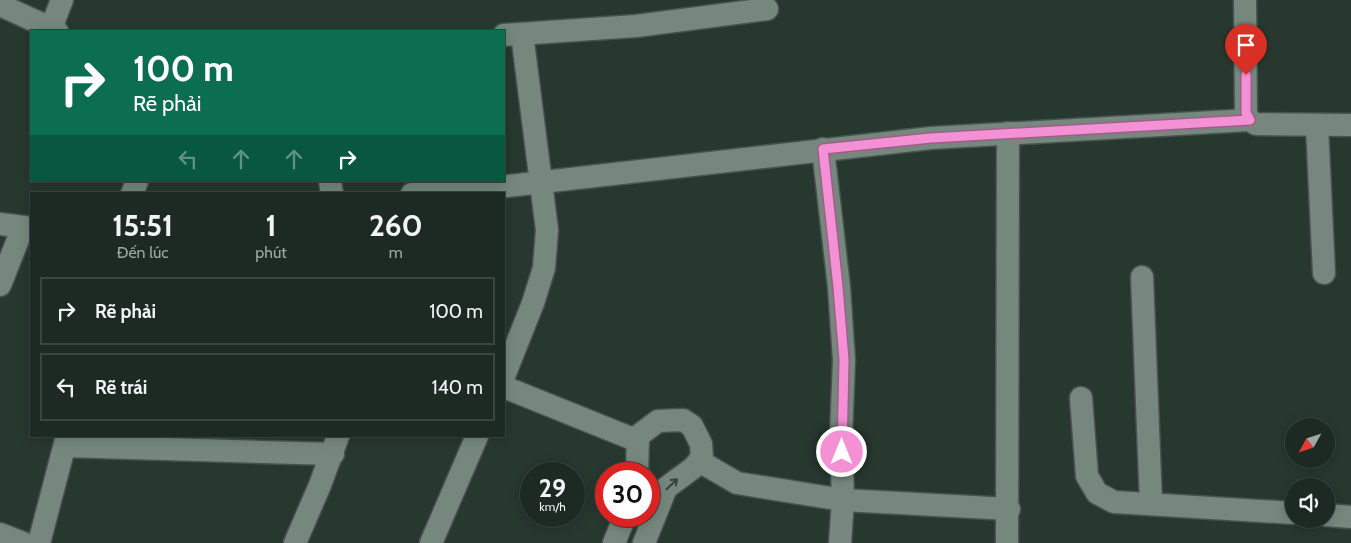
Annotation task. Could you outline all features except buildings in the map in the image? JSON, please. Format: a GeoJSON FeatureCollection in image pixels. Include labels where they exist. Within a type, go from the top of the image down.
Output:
{"type":"FeatureCollection","features":[{"type":"Feature","properties":{"kind":"street"},"geometry":{"type":"LineString","coordinates":[[0,5],[54,30],[62,0]]}},
{"type":"Feature","properties":{"kind":"street"},"geometry":{"type":"LineString","coordinates":[[1245,0],[1246,113],[1250,120],[1256,124],[1351,125]]}},
{"type":"Feature","properties":{"kind":"street"},"geometry":{"type":"LineString","coordinates":[[505,373],[533,303],[544,268],[547,230],[542,182],[513,34],[636,26],[767,9]]}},
{"type":"Feature","properties":{"kind":"street"},"geometry":{"type":"LineString","coordinates":[[434,192],[542,182],[931,138],[1250,120]]}},
{"type":"Feature","properties":{"kind":"street"},"geometry":{"type":"LineString","coordinates":[[1317,126],[1324,273]]}},
{"type":"Feature","properties":{"kind":"street"},"geometry":{"type":"LineString","coordinates":[[1008,133],[1008,543]]}},
{"type":"Feature","properties":{"kind":"street"},"geometry":{"type":"LineString","coordinates":[[823,149],[844,360],[841,436],[844,500],[840,543]]}},
{"type":"Feature","properties":{"kind":"street"},"geometry":{"type":"LineString","coordinates":[[0,224],[27,228],[0,285]]}},
{"type":"Feature","properties":{"kind":"street"},"geometry":{"type":"LineString","coordinates":[[1142,277],[1151,503]]}},
{"type":"Feature","properties":{"kind":"street"},"geometry":{"type":"LineString","coordinates":[[505,387],[638,442]]}},
{"type":"Feature","properties":{"kind":"street"},"geometry":{"type":"LineString","coordinates":[[1081,398],[1087,476],[1097,493],[1114,502],[1285,512]]}},
{"type":"Feature","properties":{"kind":"street"},"geometry":{"type":"LineString","coordinates":[[637,462],[638,436],[658,421],[683,420],[692,426],[701,444],[702,458],[693,468],[666,488],[644,543]]}},
{"type":"Feature","properties":{"kind":"street"},"geometry":{"type":"LineString","coordinates":[[431,543],[477,437]]}},
{"type":"Feature","properties":{"kind":"street"},"geometry":{"type":"LineString","coordinates":[[39,543],[66,441],[336,445],[296,543]]}},
{"type":"Feature","properties":{"kind":"street"},"geometry":{"type":"LineString","coordinates":[[699,461],[736,483],[844,500],[1009,509]]}},
{"type":"Feature","properties":{"kind":"street"},"geometry":{"type":"LineString","coordinates":[[1335,516],[1351,517]]}},
{"type":"Feature","properties":{"kind":"street"},"geometry":{"type":"LineString","coordinates":[[614,543],[621,527]]}},
{"type":"Feature","properties":{"kind":"street"},"geometry":{"type":"LineString","coordinates":[[0,534],[23,543]]}},
{"type":"Feature","properties":{"kind":"route"},"geometry":{"type":"LineString","coordinates":[[842,452],[844,360],[823,149],[931,138],[1250,120],[1246,113],[1246,75]]}}]}
